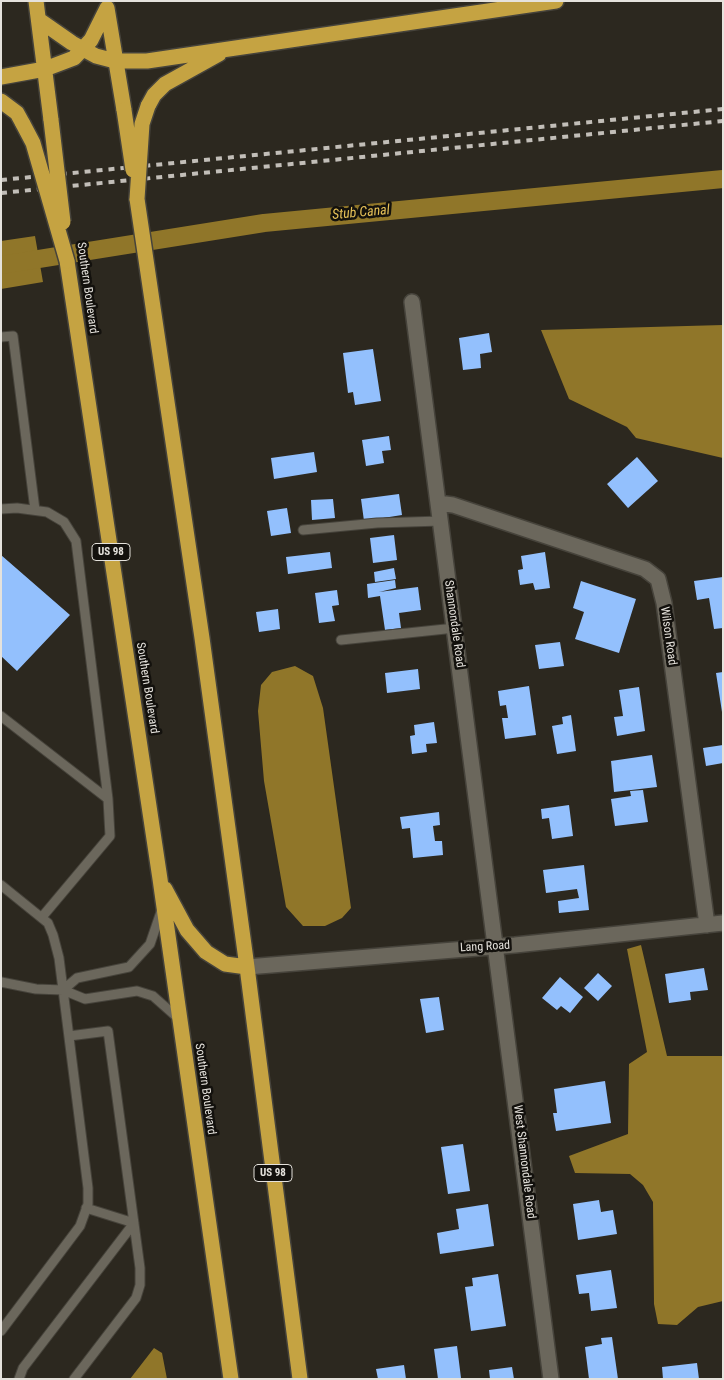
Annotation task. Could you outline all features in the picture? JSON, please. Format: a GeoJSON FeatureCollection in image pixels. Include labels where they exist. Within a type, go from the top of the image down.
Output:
{"type":"FeatureCollection","features":[{"type":"Feature","properties":{"kind":"highway","name":"Southern Boulevard"},"geometry":{"type":"LineString","coordinates":[[36,1],[67,261],[164,904],[231,1379]]}},
{"type":"Feature","properties":{"kind":"highway"},"geometry":{"type":"LineString","coordinates":[[39,20],[84,50],[116,61],[147,61],[385,28],[556,1]]}},
{"type":"Feature","properties":{"kind":"highway"},"geometry":{"type":"LineString","coordinates":[[1,77],[64,64],[84,50],[94,35],[107,5]]}},
{"type":"Feature","properties":{"kind":"highway","name":"US 98"},"geometry":{"type":"LineString","coordinates":[[107,5],[155,308],[247,967],[300,1379]]}},
{"type":"Feature","properties":{"kind":"highway"},"geometry":{"type":"LineString","coordinates":[[137,198],[142,124],[148,106],[159,89],[172,78],[231,48]]}},
{"type":"Feature","properties":{"kind":"highway"},"geometry":{"type":"LineString","coordinates":[[1,101],[17,113],[33,144],[67,261]]}},
{"type":"Feature","properties":{"kind":"highway"},"geometry":{"type":"LineString","coordinates":[[160,879],[187,930],[206,952],[225,964],[247,967]]}},
{"type":"Feature","properties":{"kind":"street","name":"Shannondale Road"},"geometry":{"type":"LineString","coordinates":[[412,302],[497,946]]}},
{"type":"Feature","properties":{"kind":"street","name":"Wilson Road"},"geometry":{"type":"LineString","coordinates":[[438,502],[453,505],[645,569],[658,578],[664,603],[707,924]]}},
{"type":"Feature","properties":{"kind":"street","name":"Lang Road"},"geometry":{"type":"LineString","coordinates":[[247,967],[497,946],[723,923]]}},
{"type":"Feature","properties":{"kind":"street","name":"West Shannondale Road"},"geometry":{"type":"LineString","coordinates":[[497,946],[551,1379]]}},
{"type":"Feature","properties":{"kind":"lane"},"geometry":{"type":"LineString","coordinates":[[1,337],[13,336],[36,510]]}},
{"type":"Feature","properties":{"kind":"lane"},"geometry":{"type":"LineString","coordinates":[[1,509],[16,508],[47,512],[64,522],[76,541],[108,798],[110,836],[42,917]]}},
{"type":"Feature","properties":{"kind":"lane"},"geometry":{"type":"LineString","coordinates":[[303,530],[377,523],[441,521]]}},
{"type":"Feature","properties":{"kind":"lane"},"geometry":{"type":"LineString","coordinates":[[342,640],[455,628]]}},
{"type":"Feature","properties":{"kind":"lane"},"geometry":{"type":"LineString","coordinates":[[1,716],[108,798]]}},
{"type":"Feature","properties":{"kind":"lane"},"geometry":{"type":"LineString","coordinates":[[1,885],[48,922],[53,935],[63,990],[88,1188],[86,1208],[80,1226],[1,1331]]}},
{"type":"Feature","properties":{"kind":"lane"},"geometry":{"type":"LineString","coordinates":[[63,990],[77,978],[117,971],[129,967],[135,962],[150,944],[164,904]]}},
{"type":"Feature","properties":{"kind":"lane"},"geometry":{"type":"LineString","coordinates":[[1,982],[36,989],[63,990],[85,999],[137,991],[154,996],[181,1021]]}},
{"type":"Feature","properties":{"kind":"lane"},"geometry":{"type":"LineString","coordinates":[[69,1036],[108,1031],[140,1268],[140,1285],[136,1298],[74,1379]]}},
{"type":"Feature","properties":{"kind":"lane"},"geometry":{"type":"LineString","coordinates":[[86,1208],[134,1223]]}},
{"type":"Feature","properties":{"kind":"lane"},"geometry":{"type":"LineString","coordinates":[[19,1379],[23,1368],[134,1223]]}},
{"type":"Feature","properties":{"kind":"shaded area"},"geometry":{"type":"Polygon","coordinates":[[[35,236],[43,282],[1,289],[1,241],[35,236]]]}},
{"type":"Feature","properties":{"kind":"shaded area"},"geometry":{"type":"Polygon","coordinates":[[[723,325],[723,458],[636,438],[627,427],[569,399],[541,330],[723,325]]]}},
{"type":"Feature","properties":{"kind":"shaded area"},"geometry":{"type":"Polygon","coordinates":[[[295,666],[313,676],[323,708],[351,908],[342,918],[325,926],[303,926],[286,907],[264,781],[258,711],[261,685],[272,672],[295,666]]]}},
{"type":"Feature","properties":{"kind":"shaded area"},"geometry":{"type":"Polygon","coordinates":[[[641,945],[667,1056],[723,1056],[723,1301],[698,1307],[677,1325],[658,1324],[654,1304],[653,1202],[643,1185],[630,1174],[575,1173],[569,1156],[628,1134],[629,1064],[647,1052],[627,949],[641,945]]]}},
{"type":"Feature","properties":{"kind":"shaded area"},"geometry":{"type":"Polygon","coordinates":[[[154,1348],[162,1353],[167,1379],[130,1379],[154,1348]]]}},
{"type":"Feature","properties":{"kind":"building"},"geometry":{"type":"Polygon","coordinates":[[[489,333],[492,352],[480,354],[481,368],[463,370],[459,338],[489,333]]]}},
{"type":"Feature","properties":{"kind":"building"},"geometry":{"type":"Polygon","coordinates":[[[373,349],[381,401],[355,405],[353,392],[348,393],[343,353],[373,349]]]}},
{"type":"Feature","properties":{"kind":"building"},"geometry":{"type":"Polygon","coordinates":[[[389,436],[391,450],[382,451],[384,463],[366,466],[362,440],[389,436]]]}},
{"type":"Feature","properties":{"kind":"building"},"geometry":{"type":"Polygon","coordinates":[[[314,452],[317,472],[274,479],[271,458],[314,452]]]}},
{"type":"Feature","properties":{"kind":"building"},"geometry":{"type":"Polygon","coordinates":[[[637,457],[658,481],[628,508],[607,484],[637,457]]]}},
{"type":"Feature","properties":{"kind":"building"},"geometry":{"type":"Polygon","coordinates":[[[399,494],[402,515],[364,521],[361,499],[399,494]]]}},
{"type":"Feature","properties":{"kind":"building"},"geometry":{"type":"Polygon","coordinates":[[[333,499],[335,518],[312,520],[311,500],[333,499]]]}},
{"type":"Feature","properties":{"kind":"building"},"geometry":{"type":"Polygon","coordinates":[[[287,508],[291,533],[271,536],[267,511],[287,508]]]}},
{"type":"Feature","properties":{"kind":"building"},"geometry":{"type":"Polygon","coordinates":[[[394,535],[397,560],[373,563],[370,538],[394,535]]]}},
{"type":"Feature","properties":{"kind":"building"},"geometry":{"type":"Polygon","coordinates":[[[330,552],[332,568],[288,574],[286,557],[330,552]]]}},
{"type":"Feature","properties":{"kind":"building"},"geometry":{"type":"Polygon","coordinates":[[[545,552],[550,588],[535,590],[533,583],[520,585],[518,570],[523,569],[521,556],[545,552]]]}},
{"type":"Feature","properties":{"kind":"building"},"geometry":{"type":"Polygon","coordinates":[[[1,555],[70,615],[17,671],[1,656],[1,555]]]}},
{"type":"Feature","properties":{"kind":"building"},"geometry":{"type":"Polygon","coordinates":[[[394,568],[396,579],[375,582],[374,572],[394,568]]]}},
{"type":"Feature","properties":{"kind":"building"},"geometry":{"type":"Polygon","coordinates":[[[723,577],[723,628],[714,629],[709,598],[697,600],[694,581],[723,577]]]}},
{"type":"Feature","properties":{"kind":"building"},"geometry":{"type":"Polygon","coordinates":[[[395,580],[396,588],[379,592],[418,587],[421,610],[399,613],[401,628],[385,630],[380,596],[368,598],[367,584],[395,580]]]}},
{"type":"Feature","properties":{"kind":"building"},"geometry":{"type":"Polygon","coordinates":[[[581,581],[636,599],[619,653],[575,639],[584,612],[573,608],[581,581]]]}},
{"type":"Feature","properties":{"kind":"building"},"geometry":{"type":"Polygon","coordinates":[[[337,590],[339,605],[332,606],[335,621],[319,623],[315,593],[337,590]]]}},
{"type":"Feature","properties":{"kind":"building"},"geometry":{"type":"Polygon","coordinates":[[[278,609],[280,629],[259,632],[256,612],[278,609]]]}},
{"type":"Feature","properties":{"kind":"building"},"geometry":{"type":"Polygon","coordinates":[[[560,642],[564,666],[539,669],[535,645],[560,642]]]}},
{"type":"Feature","properties":{"kind":"building"},"geometry":{"type":"Polygon","coordinates":[[[418,669],[420,689],[387,693],[385,673],[418,669]]]}},
{"type":"Feature","properties":{"kind":"building"},"geometry":{"type":"Polygon","coordinates":[[[723,672],[723,712],[722,712],[716,673],[723,672]]]}},
{"type":"Feature","properties":{"kind":"building"},"geometry":{"type":"Polygon","coordinates":[[[529,686],[536,735],[505,739],[502,718],[508,718],[506,705],[500,706],[498,691],[529,686]]]}},
{"type":"Feature","properties":{"kind":"building"},"geometry":{"type":"Polygon","coordinates":[[[639,687],[645,731],[617,736],[614,717],[623,716],[619,690],[639,687]]]}},
{"type":"Feature","properties":{"kind":"building"},"geometry":{"type":"Polygon","coordinates":[[[571,715],[576,751],[557,754],[552,726],[563,724],[562,717],[571,715]]]}},
{"type":"Feature","properties":{"kind":"building"},"geometry":{"type":"Polygon","coordinates":[[[434,722],[437,743],[426,744],[427,752],[412,754],[410,736],[415,735],[414,725],[434,722]]]}},
{"type":"Feature","properties":{"kind":"building"},"geometry":{"type":"Polygon","coordinates":[[[723,745],[723,763],[706,766],[703,748],[723,745]]]}},
{"type":"Feature","properties":{"kind":"building"},"geometry":{"type":"Polygon","coordinates":[[[652,755],[657,787],[614,792],[611,761],[652,755]]]}},
{"type":"Feature","properties":{"kind":"building"},"geometry":{"type":"Polygon","coordinates":[[[643,790],[648,822],[615,826],[611,799],[631,796],[630,791],[643,790]]]}},
{"type":"Feature","properties":{"kind":"building"},"geometry":{"type":"Polygon","coordinates":[[[569,805],[573,836],[552,839],[549,818],[542,819],[541,809],[569,805]]]}},
{"type":"Feature","properties":{"kind":"building"},"geometry":{"type":"Polygon","coordinates":[[[439,812],[440,825],[433,826],[435,841],[442,841],[443,855],[413,858],[410,828],[402,829],[400,817],[439,812]]]}},
{"type":"Feature","properties":{"kind":"building"},"geometry":{"type":"Polygon","coordinates":[[[584,865],[589,910],[559,913],[558,901],[579,898],[577,889],[546,893],[543,870],[584,865]]]}},
{"type":"Feature","properties":{"kind":"building"},"geometry":{"type":"Polygon","coordinates":[[[704,968],[708,990],[690,992],[691,1000],[669,1003],[665,974],[704,968]]]}},
{"type":"Feature","properties":{"kind":"building"},"geometry":{"type":"Polygon","coordinates":[[[598,973],[612,986],[598,1001],[584,988],[598,973]]]}},
{"type":"Feature","properties":{"kind":"building"},"geometry":{"type":"Polygon","coordinates":[[[560,977],[583,997],[570,1013],[561,1006],[557,1010],[542,998],[560,977]]]}},
{"type":"Feature","properties":{"kind":"building"},"geometry":{"type":"Polygon","coordinates":[[[439,997],[444,1030],[426,1033],[420,999],[439,997]]]}},
{"type":"Feature","properties":{"kind":"building"},"geometry":{"type":"Polygon","coordinates":[[[605,1081],[611,1123],[556,1131],[553,1113],[557,1113],[554,1089],[605,1081]]]}},
{"type":"Feature","properties":{"kind":"building"},"geometry":{"type":"Polygon","coordinates":[[[463,1144],[470,1191],[448,1194],[441,1147],[463,1144]]]}},
{"type":"Feature","properties":{"kind":"building"},"geometry":{"type":"Polygon","coordinates":[[[599,1200],[601,1212],[613,1210],[617,1234],[578,1240],[573,1204],[599,1200]]]}},
{"type":"Feature","properties":{"kind":"building"},"geometry":{"type":"Polygon","coordinates":[[[488,1204],[494,1246],[440,1254],[437,1233],[459,1229],[456,1209],[488,1204]]]}},
{"type":"Feature","properties":{"kind":"building"},"geometry":{"type":"Polygon","coordinates":[[[611,1270],[617,1308],[591,1311],[589,1293],[579,1294],[576,1275],[611,1270]]]}},
{"type":"Feature","properties":{"kind":"building"},"geometry":{"type":"Polygon","coordinates":[[[498,1274],[506,1326],[471,1331],[465,1287],[473,1286],[472,1278],[498,1274]]]}},
{"type":"Feature","properties":{"kind":"building"},"geometry":{"type":"Polygon","coordinates":[[[612,1337],[618,1379],[589,1379],[585,1347],[602,1344],[601,1338],[612,1337]]]}},
{"type":"Feature","properties":{"kind":"building"},"geometry":{"type":"Polygon","coordinates":[[[457,1346],[461,1378],[438,1379],[434,1349],[457,1346]]]}},
{"type":"Feature","properties":{"kind":"building"},"geometry":{"type":"Polygon","coordinates":[[[697,1363],[699,1379],[663,1379],[662,1367],[697,1363]]]}},
{"type":"Feature","properties":{"kind":"building"},"geometry":{"type":"Polygon","coordinates":[[[404,1365],[406,1379],[378,1379],[376,1369],[404,1365]]]}},
{"type":"Feature","properties":{"kind":"building"},"geometry":{"type":"Polygon","coordinates":[[[512,1367],[514,1379],[490,1379],[489,1370],[512,1367]]]}},
{"type":"Feature","properties":{"kind":"waterway","name":"Stub Canal"},"geometry":{"type":"LineString","coordinates":[[1,265],[264,223],[723,179]]}},
{"type":"Feature","properties":{"kind":"railway"},"geometry":{"type":"LineString","coordinates":[[1,180],[723,109]]}},
{"type":"Feature","properties":{"kind":"railway"},"geometry":{"type":"LineString","coordinates":[[1,193],[723,121]]}}]}
